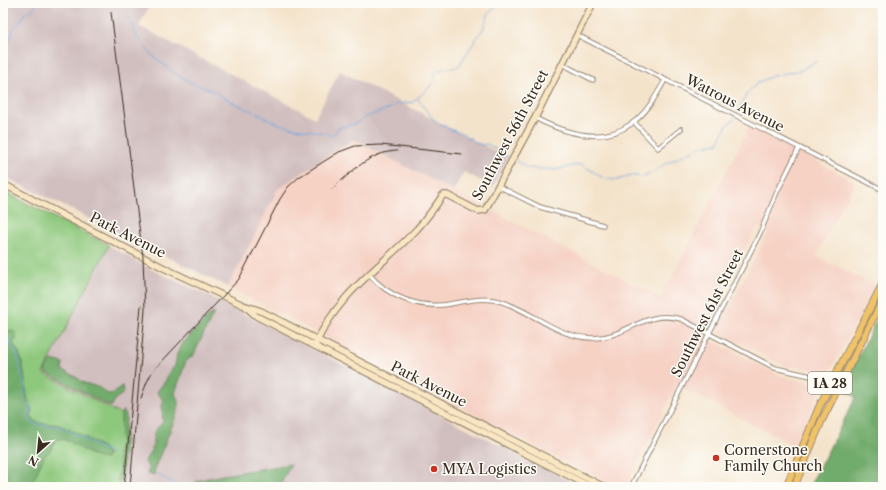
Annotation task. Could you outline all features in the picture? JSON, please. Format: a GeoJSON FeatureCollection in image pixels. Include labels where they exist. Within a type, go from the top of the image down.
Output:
{"type":"FeatureCollection","features":[{"type":"Feature","properties":{"kind":"main road","name":"Southwest 56th Street"},"geometry":{"type":"LineString","coordinates":[[316,342],[326,322],[341,302],[368,274],[417,229],[432,212],[443,195],[447,195],[478,211],[482,211],[486,207],[535,118],[593,3]]}},
{"type":"Feature","properties":{"kind":"main road","name":"Park Avenue"},"geometry":{"type":"LineString","coordinates":[[3,184],[150,261],[243,305],[261,311],[316,342],[591,487]]}},
{"type":"Feature","properties":{"kind":"main road","name":"IA 28"},"geometry":{"type":"LineString","coordinates":[[786,487],[819,407],[883,283]]}},
{"type":"Feature","properties":{"kind":"main road","name":"IA 28"},"geometry":{"type":"LineString","coordinates":[[794,487],[822,420],[883,299]]}},
{"type":"Feature","properties":{"kind":"main road","name":"Park Avenue"},"geometry":{"type":"LineString","coordinates":[[316,342],[604,487]]}},
{"type":"Feature","properties":{"kind":"street","name":"Watrous Avenue"},"geometry":{"type":"LineString","coordinates":[[577,34],[883,190]]}},
{"type":"Feature","properties":{"kind":"street"},"geometry":{"type":"LineString","coordinates":[[562,64],[593,80]]}},
{"type":"Feature","properties":{"kind":"street"},"geometry":{"type":"LineString","coordinates":[[535,118],[558,129],[572,133],[604,136],[623,129],[634,122],[654,101],[665,80]]}},
{"type":"Feature","properties":{"kind":"street"},"geometry":{"type":"LineString","coordinates":[[634,122],[658,148],[681,129]]}},
{"type":"Feature","properties":{"kind":"street","name":"Southwest 61st Street"},"geometry":{"type":"LineString","coordinates":[[630,487],[760,232],[777,192],[799,148]]}},
{"type":"Feature","properties":{"kind":"street"},"geometry":{"type":"LineString","coordinates":[[498,186],[540,207],[603,225]]}},
{"type":"Feature","properties":{"kind":"street"},"geometry":{"type":"LineString","coordinates":[[368,274],[376,283],[386,290],[411,302],[435,305],[479,299],[498,301],[510,305],[566,333],[580,337],[594,338],[609,336],[649,318],[662,316],[681,319],[775,368],[805,374],[837,389]]}},
{"type":"Feature","properties":{"kind":"shaded area"},"geometry":{"type":"Polygon","coordinates":[[[4,3],[151,3],[139,26],[315,118],[340,71],[508,158],[493,187],[464,172],[453,191],[353,139],[278,189],[228,287],[3,176],[4,3]]]}},
{"type":"Feature","properties":{"kind":"shaded area"},"geometry":{"type":"Polygon","coordinates":[[[750,126],[855,182],[816,256],[876,286],[827,377],[810,369],[783,365],[717,331],[768,232],[757,227],[701,335],[780,376],[805,381],[820,388],[797,447],[677,385],[625,487],[614,487],[228,287],[278,189],[353,139],[661,298],[750,126]]]}},
{"type":"Feature","properties":{"kind":"shaded area"},"geometry":{"type":"Polygon","coordinates":[[[109,245],[152,270],[207,295],[581,487],[122,487],[126,417],[43,373],[109,245]]]}},
{"type":"Feature","properties":{"kind":"green space"},"geometry":{"type":"Polygon","coordinates":[[[3,191],[109,245],[43,373],[126,417],[122,487],[3,487],[3,191]]]}},
{"type":"Feature","properties":{"kind":"green space"},"geometry":{"type":"Polygon","coordinates":[[[883,307],[883,487],[809,487],[856,397],[842,389],[883,307]]]}},
{"type":"Feature","properties":{"kind":"green space"},"geometry":{"type":"Polygon","coordinates":[[[214,313],[193,356],[186,361],[175,393],[178,401],[178,411],[155,467],[154,475],[147,474],[149,469],[145,461],[153,447],[155,430],[163,422],[162,405],[164,401],[157,392],[166,380],[167,375],[175,366],[177,354],[183,343],[211,314],[214,313]]]}},
{"type":"Feature","properties":{"kind":"green space"},"geometry":{"type":"Polygon","coordinates":[[[3,324],[5,332],[12,330],[15,333],[16,340],[13,344],[19,353],[23,366],[27,397],[32,411],[31,417],[33,420],[38,423],[59,425],[79,434],[104,448],[108,455],[106,459],[94,456],[70,442],[58,439],[53,444],[52,449],[44,457],[30,487],[3,487],[3,324]]]}},
{"type":"Feature","properties":{"kind":"green space"},"geometry":{"type":"Polygon","coordinates":[[[52,360],[63,363],[62,370],[84,383],[98,387],[108,394],[114,393],[121,386],[124,393],[115,399],[112,406],[109,406],[45,372],[52,360]]]}},
{"type":"Feature","properties":{"kind":"green space"},"geometry":{"type":"Polygon","coordinates":[[[123,410],[126,415],[122,477],[119,483],[117,481],[120,466],[118,453],[121,443],[121,413],[123,410]]]}},
{"type":"Feature","properties":{"kind":"green space"},"geometry":{"type":"Polygon","coordinates":[[[291,464],[279,487],[199,487],[199,484],[196,481],[223,475],[291,464]]]}},
{"type":"Feature","properties":{"kind":"waterway"},"geometry":{"type":"LineString","coordinates":[[3,53],[14,29],[22,20],[25,13],[33,9],[37,3]]}},
{"type":"Feature","properties":{"kind":"waterway"},"geometry":{"type":"LineString","coordinates":[[145,47],[154,57],[189,82],[215,92],[230,101],[277,123],[294,128],[326,133],[330,136],[334,134],[339,127],[353,125],[366,117],[391,108],[397,104],[413,102],[430,87],[434,80],[434,74],[437,71],[446,68],[455,68],[459,65],[483,29],[489,13],[500,3]]}},
{"type":"Feature","properties":{"kind":"waterway"},"geometry":{"type":"LineString","coordinates":[[127,16],[141,42]]}},
{"type":"Feature","properties":{"kind":"waterway"},"geometry":{"type":"LineString","coordinates":[[737,113],[747,93],[759,82],[772,76],[801,70],[817,61]]}},
{"type":"Feature","properties":{"kind":"waterway"},"geometry":{"type":"LineString","coordinates":[[418,99],[433,119],[449,129],[464,134],[467,138],[471,138],[478,144],[487,144],[510,158]]}},
{"type":"Feature","properties":{"kind":"waterway"},"geometry":{"type":"LineString","coordinates":[[515,160],[527,168],[554,170],[581,164],[605,179],[618,180],[631,175],[641,177],[654,172],[665,164],[702,146],[718,143],[727,125],[735,118]]}},
{"type":"Feature","properties":{"kind":"waterway"},"geometry":{"type":"LineString","coordinates":[[3,335],[10,342],[17,354],[24,382],[24,396],[31,408],[29,418],[31,422],[40,425],[61,427],[111,454]]}},
{"type":"Feature","properties":{"kind":"waterway"},"geometry":{"type":"LineString","coordinates":[[157,474],[181,487]]}},
{"type":"Feature","properties":{"kind":"railway"},"geometry":{"type":"LineString","coordinates":[[111,12],[143,257],[145,310],[130,487]]}},
{"type":"Feature","properties":{"kind":"railway"},"geometry":{"type":"LineString","coordinates":[[141,398],[152,372],[239,279],[280,199],[288,187],[299,177],[339,152],[355,146],[381,145],[462,154]]}},
{"type":"Feature","properties":{"kind":"railway"},"geometry":{"type":"LineString","coordinates":[[332,189],[369,159],[387,152],[397,151]]}},
{"type":"Feature","properties":{"kind":"railway"},"geometry":{"type":"LineString","coordinates":[[124,487],[141,306]]}},
{"type":"Feature","properties":{"kind":"place","name":"Cornerstone Family Church"},"geometry":{"type":"Point","coordinates":[716,458]}},
{"type":"Feature","properties":{"kind":"place","name":"MYA Logistics"},"geometry":{"type":"Point","coordinates":[434,469]}}]}
